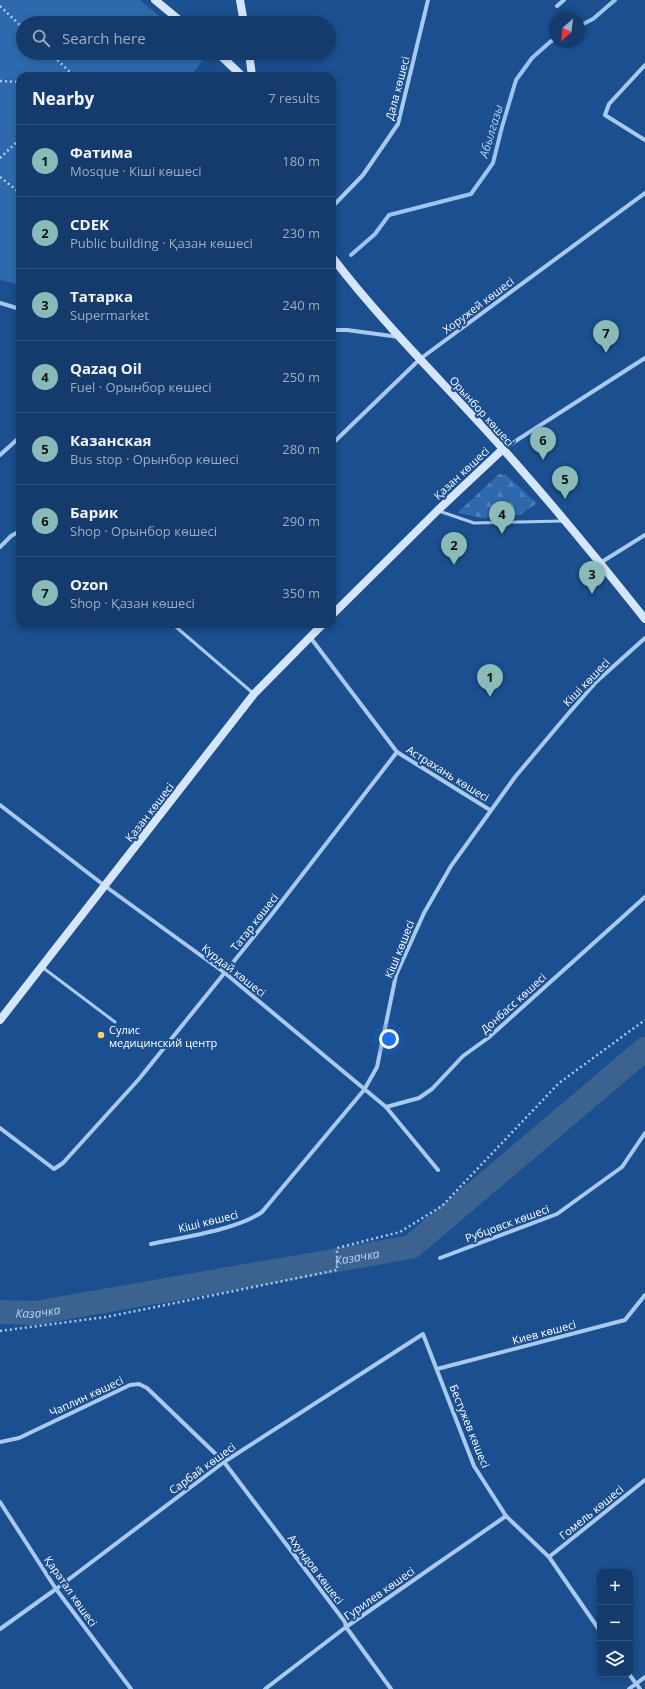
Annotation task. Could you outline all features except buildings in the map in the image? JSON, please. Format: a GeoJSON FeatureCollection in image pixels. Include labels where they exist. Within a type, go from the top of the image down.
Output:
{"type":"FeatureCollection","features":[{"type":"Feature","properties":{"kind":"street"},"geometry":{"type":"LineString","coordinates":[[155,0],[174,16]]}},
{"type":"Feature","properties":{"kind":"street"},"geometry":{"type":"LineString","coordinates":[[240,0],[243,16]]}},
{"type":"Feature","properties":{"kind":"street","name":"Дала көшесі"},"geometry":{"type":"LineString","coordinates":[[336,203],[363,175],[398,124],[428,0]]}},
{"type":"Feature","properties":{"kind":"street"},"geometry":{"type":"LineString","coordinates":[[557,6],[564,0]]}},
{"type":"Feature","properties":{"kind":"street"},"geometry":{"type":"LineString","coordinates":[[225,60],[238,72]]}},
{"type":"Feature","properties":{"kind":"street"},"geometry":{"type":"LineString","coordinates":[[250,60],[251,72]]}},
{"type":"Feature","properties":{"kind":"street"},"geometry":{"type":"LineString","coordinates":[[645,65],[609,104],[605,115],[645,140]]}},
{"type":"Feature","properties":{"kind":"street","name":"Хоружей көшесі"},"geometry":{"type":"LineString","coordinates":[[336,440],[420,359],[645,193]]}},
{"type":"Feature","properties":{"kind":"street","name":"Орынбор көшесі"},"geometry":{"type":"LineString","coordinates":[[336,262],[399,337],[503,449],[565,521],[645,619]]}},
{"type":"Feature","properties":{"kind":"street"},"geometry":{"type":"LineString","coordinates":[[0,303],[16,308]]}},
{"type":"Feature","properties":{"kind":"street"},"geometry":{"type":"LineString","coordinates":[[336,330],[347,330],[399,337]]}},
{"type":"Feature","properties":{"kind":"street","name":"Қазан көшесі"},"geometry":{"type":"LineString","coordinates":[[336,611],[437,511],[503,449],[645,358]]}},
{"type":"Feature","properties":{"kind":"street"},"geometry":{"type":"LineString","coordinates":[[0,455],[16,441]]}},
{"type":"Feature","properties":{"kind":"street"},"geometry":{"type":"LineString","coordinates":[[0,547],[16,533]]}},
{"type":"Feature","properties":{"kind":"street"},"geometry":{"type":"LineString","coordinates":[[600,563],[645,535]]}},
{"type":"Feature","properties":{"kind":"street","name":"Қазан көшесі"},"geometry":{"type":"LineString","coordinates":[[0,1020],[254,694],[319,628]]}},
{"type":"Feature","properties":{"kind":"street"},"geometry":{"type":"LineString","coordinates":[[310,637],[397,752]]}},
{"type":"Feature","properties":{"kind":"street","name":"Кіші көшесі"},"geometry":{"type":"LineString","coordinates":[[151,1244],[234,1225],[252,1218],[262,1212],[364,1090],[377,1067],[396,975],[424,913],[451,866],[515,777],[596,682],[645,638]]}},
{"type":"Feature","properties":{"kind":"street","name":"Астрахань көшесі"},"geometry":{"type":"LineString","coordinates":[[397,752],[490,810]]}},
{"type":"Feature","properties":{"kind":"street","name":"Татар көшесі"},"geometry":{"type":"LineString","coordinates":[[0,1128],[54,1169],[63,1163],[139,1079],[225,973],[397,752]]}},
{"type":"Feature","properties":{"kind":"street","name":"Күрдай көшесі"},"geometry":{"type":"LineString","coordinates":[[0,805],[105,886],[225,973],[386,1107],[438,1170]]}},
{"type":"Feature","properties":{"kind":"street","name":"Донбасс көшесі"},"geometry":{"type":"LineString","coordinates":[[386,1107],[419,1098],[432,1089],[463,1056],[488,1038],[645,897]]}},
{"type":"Feature","properties":{"kind":"street","name":"Рубцовск көшесі"},"geometry":{"type":"LineString","coordinates":[[440,1258],[557,1214],[622,1167],[645,1133]]}},
{"type":"Feature","properties":{"kind":"street","name":"Киев көшесі"},"geometry":{"type":"LineString","coordinates":[[437,1369],[625,1320],[645,1295]]}},
{"type":"Feature","properties":{"kind":"street","name":"Бестужев көшесі"},"geometry":{"type":"LineString","coordinates":[[423,1334],[474,1466],[506,1516],[549,1557],[597,1627]]}},
{"type":"Feature","properties":{"kind":"street","name":"Сарбай көшесі"},"geometry":{"type":"LineString","coordinates":[[0,1628],[56,1589],[224,1462],[423,1334]]}},
{"type":"Feature","properties":{"kind":"street","name":"Чаплин көшесі"},"geometry":{"type":"LineString","coordinates":[[0,1442],[18,1438],[130,1385],[139,1384],[147,1388],[224,1462]]}},
{"type":"Feature","properties":{"kind":"street","name":"Ахундов көшесі"},"geometry":{"type":"LineString","coordinates":[[224,1462],[345,1622],[346,1627],[391,1689]]}},
{"type":"Feature","properties":{"kind":"street","name":"Гомель көшесі"},"geometry":{"type":"LineString","coordinates":[[549,1557],[645,1480]]}},
{"type":"Feature","properties":{"kind":"street","name":"Қаратал көшесі"},"geometry":{"type":"LineString","coordinates":[[0,1502],[56,1589],[131,1689]]}},
{"type":"Feature","properties":{"kind":"street","name":"Гурилев көшесі"},"geometry":{"type":"LineString","coordinates":[[265,1689],[346,1627],[506,1516]]}},
{"type":"Feature","properties":{"kind":"street"},"geometry":{"type":"LineString","coordinates":[[631,1677],[640,1689]]}},
{"type":"Feature","properties":{"kind":"street"},"geometry":{"type":"LineString","coordinates":[[629,1689],[645,1677]]}},
{"type":"Feature","properties":{"kind":"lane"},"geometry":{"type":"LineString","coordinates":[[437,511],[474,523],[565,521]]}},
{"type":"Feature","properties":{"kind":"lane"},"geometry":{"type":"LineString","coordinates":[[177,628],[254,694]]}},
{"type":"Feature","properties":{"kind":"lane"},"geometry":{"type":"LineString","coordinates":[[42,967],[115,1022]]}},
{"type":"Feature","properties":{"kind":"path"},"geometry":{"type":"LineString","coordinates":[[0,6],[16,21]]}},
{"type":"Feature","properties":{"kind":"path"},"geometry":{"type":"LineString","coordinates":[[57,60],[70,72]]}},
{"type":"Feature","properties":{"kind":"path"},"geometry":{"type":"LineString","coordinates":[[0,81],[16,82]]}},
{"type":"Feature","properties":{"kind":"path"},"geometry":{"type":"LineString","coordinates":[[0,158],[16,143]]}},
{"type":"Feature","properties":{"kind":"path"},"geometry":{"type":"LineString","coordinates":[[0,177],[16,190]]}},
{"type":"Feature","properties":{"kind":"path"},"geometry":{"type":"LineString","coordinates":[[0,1331],[106,1317],[337,1270],[337,1248],[400,1232],[442,1206],[559,1083],[645,1020]]}},
{"type":"Feature","properties":{"kind":"green space"},"geometry":{"type":"Polygon","coordinates":[[[0,0],[140,0],[159,16],[16,16],[16,60],[203,60],[194,72],[16,72],[16,284],[0,280],[0,0]]]}},
{"type":"Feature","properties":{"kind":"green space"},"geometry":{"type":"Polygon","coordinates":[[[499,474],[506,475],[537,503],[520,515],[484,518],[457,513],[499,474]]]}},
{"type":"Feature","properties":{"kind":"waterway","name":"Абылгазы"},"geometry":{"type":"LineString","coordinates":[[585,23],[593,19],[615,0]]}},
{"type":"Feature","properties":{"kind":"waterway","name":"Абылгазы"},"geometry":{"type":"LineString","coordinates":[[351,255],[375,234],[389,215],[471,194],[493,163],[516,80],[532,58],[549,43]]}},
{"type":"Feature","properties":{"kind":"waterway","name":"Казачка"},"geometry":{"type":"LineString","coordinates":[[0,1312],[35,1313],[411,1247],[645,1049]]}},
{"type":"Feature","properties":{"kind":"place","name":"Ozon"},"geometry":{"type":"Point","coordinates":[606,353]}},
{"type":"Feature","properties":{"kind":"place","name":"Барик"},"geometry":{"type":"Point","coordinates":[543,460]}},
{"type":"Feature","properties":{"kind":"place","name":"Казанская"},"geometry":{"type":"Point","coordinates":[565,499]}},
{"type":"Feature","properties":{"kind":"place","name":"Qazaq Oil"},"geometry":{"type":"Point","coordinates":[502,534]}},
{"type":"Feature","properties":{"kind":"place","name":"CDEK"},"geometry":{"type":"Point","coordinates":[454,565]}},
{"type":"Feature","properties":{"kind":"place","name":"Татарка"},"geometry":{"type":"Point","coordinates":[592,594]}},
{"type":"Feature","properties":{"kind":"place","name":"Фатима"},"geometry":{"type":"Point","coordinates":[490,697]}},
{"type":"Feature","properties":{"kind":"place","name":"Сулис медицинский центр"},"geometry":{"type":"Point","coordinates":[101,1035]}}]}
